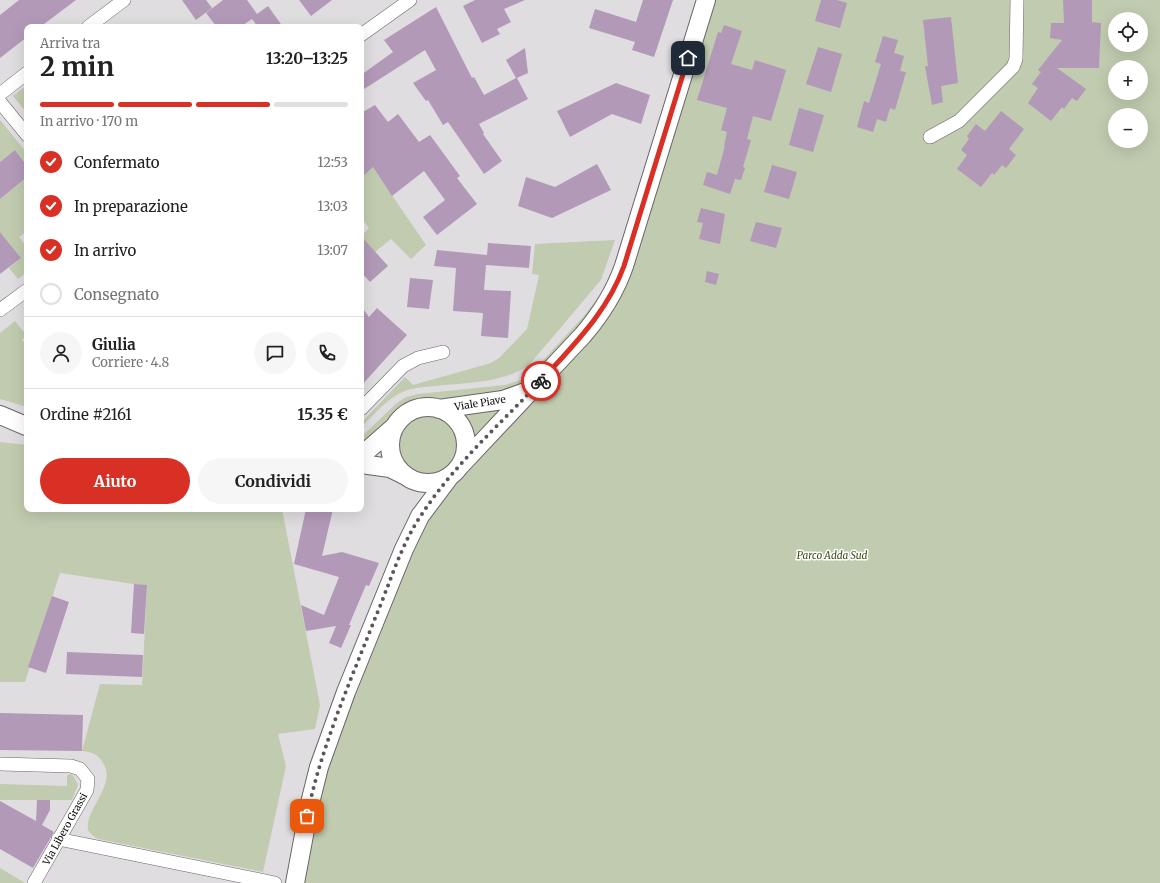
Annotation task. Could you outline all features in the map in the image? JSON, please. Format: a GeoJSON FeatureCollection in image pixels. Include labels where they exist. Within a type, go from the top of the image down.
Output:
{"type":"FeatureCollection","features":[{"type":"Feature","properties":{"kind":"street"},"geometry":{"type":"LineString","coordinates":[[92,24],[124,0]]}},
{"type":"Feature","properties":{"kind":"street"},"geometry":{"type":"LineString","coordinates":[[364,33],[410,0]]}},
{"type":"Feature","properties":{"kind":"street","name":"Viale Piave"},"geometry":{"type":"LineString","coordinates":[[407,477],[430,483],[454,472],[540,382],[595,321],[618,284],[706,0]]}},
{"type":"Feature","properties":{"kind":"street"},"geometry":{"type":"LineString","coordinates":[[930,137],[959,121],[1013,67],[1016,59],[1017,0]]}},
{"type":"Feature","properties":{"kind":"street"},"geometry":{"type":"LineString","coordinates":[[0,94],[24,75]]}},
{"type":"Feature","properties":{"kind":"street"},"geometry":{"type":"LineString","coordinates":[[0,102],[24,131]]}},
{"type":"Feature","properties":{"kind":"street"},"geometry":{"type":"LineString","coordinates":[[0,310],[24,292]]}},
{"type":"Feature","properties":{"kind":"street"},"geometry":{"type":"LineString","coordinates":[[364,406],[403,366],[418,358],[443,352]]}},
{"type":"Feature","properties":{"kind":"street","name":"Viale Piave"},"geometry":{"type":"LineString","coordinates":[[416,523],[419,507],[414,485],[396,465],[391,453],[390,440],[394,427],[403,417],[414,410],[426,408],[439,409],[513,397],[530,390],[540,382]]}},
{"type":"Feature","properties":{"kind":"street","name":"Viale Piave"},"geometry":{"type":"LineString","coordinates":[[295,883],[310,803],[319,767],[346,692],[392,576],[416,523],[464,458],[466,446],[464,434],[459,423],[450,415],[439,409]]}},
{"type":"Feature","properties":{"kind":"street"},"geometry":{"type":"LineString","coordinates":[[0,414],[24,425]]}},
{"type":"Feature","properties":{"kind":"street"},"geometry":{"type":"LineString","coordinates":[[0,424],[24,426]]}},
{"type":"Feature","properties":{"kind":"street"},"geometry":{"type":"LineString","coordinates":[[364,453],[394,427]]}},
{"type":"Feature","properties":{"kind":"street"},"geometry":{"type":"LineString","coordinates":[[364,464],[390,468],[407,477]]}},
{"type":"Feature","properties":{"kind":"street","name":"Via Libero Grassi"},"geometry":{"type":"LineString","coordinates":[[0,764],[71,766],[80,769],[85,773],[88,779],[87,790],[34,883]]}},
{"type":"Feature","properties":{"kind":"street"},"geometry":{"type":"LineString","coordinates":[[58,839],[275,883]]}},
{"type":"Feature","properties":{"kind":"green space","name":"Parco Adda Sud"},"geometry":{"type":"Polygon","coordinates":[[[716,0],[1160,0],[1160,883],[301,883],[323,770],[420,527],[452,483],[589,335],[691,75],[716,0]]]}},
{"type":"Feature","properties":{"kind":"green space"},"geometry":{"type":"Polygon","coordinates":[[[24,87],[24,109],[13,96],[24,87]]]}},
{"type":"Feature","properties":{"kind":"green space"},"geometry":{"type":"Polygon","coordinates":[[[0,120],[24,149],[24,162],[15,150],[0,162],[0,120]]]}},
{"type":"Feature","properties":{"kind":"green space"},"geometry":{"type":"Polygon","coordinates":[[[364,154],[426,245],[411,259],[391,239],[375,252],[364,239],[364,233],[369,228],[364,221],[364,154]]]}},
{"type":"Feature","properties":{"kind":"green space"},"geometry":{"type":"Polygon","coordinates":[[[24,179],[24,233],[19,237],[24,243],[24,274],[18,279],[9,268],[21,258],[0,232],[0,199],[24,179]]]}},
{"type":"Feature","properties":{"kind":"green space"},"geometry":{"type":"Polygon","coordinates":[[[615,240],[601,280],[529,365],[507,376],[496,379],[472,383],[420,387],[405,391],[393,397],[364,424],[364,420],[405,377],[413,385],[491,363],[499,358],[527,329],[539,275],[532,274],[535,244],[615,240]]]}},
{"type":"Feature","properties":{"kind":"green space"},"geometry":{"type":"Polygon","coordinates":[[[606,287],[592,314],[533,378],[499,392],[449,398],[422,399],[410,403],[401,407],[377,433],[365,442],[364,441],[364,434],[397,403],[406,397],[418,394],[505,385],[521,380],[536,368],[583,317],[606,287]]]}},
{"type":"Feature","properties":{"kind":"green space"},"geometry":{"type":"Polygon","coordinates":[[[15,321],[24,332],[24,338],[22,340],[24,342],[24,406],[0,399],[0,333],[15,321]]]}},
{"type":"Feature","properties":{"kind":"green space"},"geometry":{"type":"Polygon","coordinates":[[[515,399],[470,449],[466,428],[451,411],[515,399]]]}},
{"type":"Feature","properties":{"kind":"green space"},"geometry":{"type":"Polygon","coordinates":[[[428,414],[445,419],[450,423],[454,428],[459,445],[454,462],[450,467],[445,471],[428,476],[411,471],[406,467],[402,462],[397,445],[402,428],[406,423],[411,419],[428,414]]]}},
{"type":"Feature","properties":{"kind":"green space"},"geometry":{"type":"Polygon","coordinates":[[[0,442],[24,445],[24,512],[283,512],[320,705],[315,729],[278,734],[286,766],[263,872],[98,839],[88,830],[88,821],[107,777],[106,769],[101,760],[93,753],[82,751],[100,684],[142,685],[147,586],[60,573],[25,682],[0,682],[0,442]]]}},
{"type":"Feature","properties":{"kind":"green space"},"geometry":{"type":"Polygon","coordinates":[[[71,774],[78,785],[72,800],[0,800],[0,784],[67,786],[67,775],[71,774]]]}},
{"type":"Feature","properties":{"kind":"green space"},"geometry":{"type":"Polygon","coordinates":[[[0,868],[25,883],[0,883],[0,868]]]}},
{"type":"Feature","properties":{"kind":"building"},"geometry":{"type":"Polygon","coordinates":[[[19,0],[76,0],[44,24],[24,24],[24,39],[0,58],[0,15],[19,0]]]}},
{"type":"Feature","properties":{"kind":"building"},"geometry":{"type":"Polygon","coordinates":[[[182,0],[206,0],[212,8],[196,20],[182,0]]]}},
{"type":"Feature","properties":{"kind":"building"},"geometry":{"type":"Polygon","coordinates":[[[223,0],[247,0],[257,14],[268,6],[281,24],[256,24],[252,19],[244,24],[215,24],[206,13],[223,0]]]}},
{"type":"Feature","properties":{"kind":"building"},"geometry":{"type":"Polygon","coordinates":[[[299,0],[332,0],[311,16],[299,0]]]}},
{"type":"Feature","properties":{"kind":"building"},"geometry":{"type":"Polygon","coordinates":[[[475,0],[525,0],[504,9],[511,22],[497,29],[500,34],[482,43],[463,6],[475,0]]]}},
{"type":"Feature","properties":{"kind":"building"},"geometry":{"type":"Polygon","coordinates":[[[643,0],[673,0],[654,57],[632,50],[635,42],[589,28],[595,9],[636,22],[643,0]]]}},
{"type":"Feature","properties":{"kind":"building"},"geometry":{"type":"Polygon","coordinates":[[[821,0],[837,0],[847,3],[840,28],[815,21],[821,0]]]}},
{"type":"Feature","properties":{"kind":"building"},"geometry":{"type":"Polygon","coordinates":[[[1063,0],[1092,0],[1092,22],[1101,23],[1099,68],[1057,68],[1086,89],[1077,101],[1072,98],[1064,109],[1062,107],[1051,121],[1028,103],[1038,88],[1032,84],[1041,72],[1038,70],[1062,40],[1050,38],[1051,23],[1064,23],[1063,0]]]}},
{"type":"Feature","properties":{"kind":"building"},"geometry":{"type":"Polygon","coordinates":[[[436,7],[472,78],[474,77],[484,95],[516,78],[506,60],[525,48],[528,73],[517,78],[528,99],[479,124],[484,133],[483,134],[502,161],[484,174],[448,122],[443,125],[428,100],[426,101],[413,83],[436,70],[425,50],[364,89],[364,73],[393,52],[384,40],[436,7]]]}},
{"type":"Feature","properties":{"kind":"building"},"geometry":{"type":"Polygon","coordinates":[[[951,17],[958,83],[941,86],[943,102],[932,105],[925,66],[928,66],[923,20],[951,17]]]}},
{"type":"Feature","properties":{"kind":"building"},"geometry":{"type":"Polygon","coordinates":[[[724,25],[742,31],[731,64],[752,70],[755,60],[786,70],[771,121],[753,116],[747,139],[751,140],[743,167],[745,168],[741,180],[735,179],[730,194],[703,185],[707,172],[717,175],[725,146],[727,132],[721,130],[727,108],[697,100],[718,32],[721,33],[724,25]]]}},
{"type":"Feature","properties":{"kind":"building"},"geometry":{"type":"Polygon","coordinates":[[[883,36],[898,40],[894,53],[904,56],[900,71],[906,72],[895,110],[890,108],[886,122],[877,119],[873,132],[857,127],[864,101],[869,103],[881,64],[875,62],[883,36]]]}},
{"type":"Feature","properties":{"kind":"building"},"geometry":{"type":"Polygon","coordinates":[[[818,47],[842,54],[831,92],[806,84],[818,47]]]}},
{"type":"Feature","properties":{"kind":"building"},"geometry":{"type":"Polygon","coordinates":[[[616,83],[650,95],[641,124],[612,114],[570,137],[557,111],[616,83]]]}},
{"type":"Feature","properties":{"kind":"building"},"geometry":{"type":"Polygon","coordinates":[[[375,105],[388,122],[398,114],[419,142],[430,135],[460,176],[457,178],[477,204],[437,235],[423,217],[445,200],[424,171],[392,196],[373,167],[364,175],[364,111],[375,105]]]}},
{"type":"Feature","properties":{"kind":"building"},"geometry":{"type":"Polygon","coordinates":[[[799,108],[824,115],[813,152],[789,145],[799,108]]]}},
{"type":"Feature","properties":{"kind":"building"},"geometry":{"type":"Polygon","coordinates":[[[1001,111],[1024,129],[1009,149],[1016,155],[1006,168],[1002,165],[994,175],[992,173],[981,187],[957,169],[967,155],[961,150],[969,139],[967,136],[976,124],[985,131],[1001,111]]]}},
{"type":"Feature","properties":{"kind":"building"},"geometry":{"type":"Polygon","coordinates":[[[15,150],[24,162],[24,179],[0,199],[0,162],[15,150]]]}},
{"type":"Feature","properties":{"kind":"building"},"geometry":{"type":"Polygon","coordinates":[[[597,164],[611,190],[552,218],[518,206],[526,177],[555,187],[597,164]]]}},
{"type":"Feature","properties":{"kind":"building"},"geometry":{"type":"Polygon","coordinates":[[[772,165],[797,172],[789,199],[764,192],[772,165]]]}},
{"type":"Feature","properties":{"kind":"building"},"geometry":{"type":"Polygon","coordinates":[[[701,208],[725,214],[720,244],[699,239],[703,223],[697,222],[701,208]]]}},
{"type":"Feature","properties":{"kind":"building"},"geometry":{"type":"Polygon","coordinates":[[[756,222],[782,228],[776,248],[750,241],[756,222]]]}},
{"type":"Feature","properties":{"kind":"building"},"geometry":{"type":"Polygon","coordinates":[[[0,232],[21,258],[0,274],[0,232]]]}},
{"type":"Feature","properties":{"kind":"building"},"geometry":{"type":"Polygon","coordinates":[[[364,239],[388,266],[370,282],[364,275],[364,239]]]}},
{"type":"Feature","properties":{"kind":"building"},"geometry":{"type":"Polygon","coordinates":[[[488,243],[531,246],[529,268],[486,265],[484,290],[511,291],[508,338],[481,336],[483,313],[453,311],[456,268],[434,266],[437,250],[487,255],[488,243]]]}},
{"type":"Feature","properties":{"kind":"building"},"geometry":{"type":"Polygon","coordinates":[[[707,271],[719,274],[716,285],[705,282],[707,271]]]}},
{"type":"Feature","properties":{"kind":"building"},"geometry":{"type":"Polygon","coordinates":[[[410,278],[433,280],[429,309],[407,307],[410,278]]]}},
{"type":"Feature","properties":{"kind":"building"},"geometry":{"type":"Polygon","coordinates":[[[377,308],[407,335],[364,383],[364,310],[369,317],[377,308]]]}},
{"type":"Feature","properties":{"kind":"building"},"geometry":{"type":"Polygon","coordinates":[[[305,512],[332,512],[322,556],[342,552],[379,563],[369,586],[366,585],[341,648],[329,643],[336,626],[306,631],[301,605],[324,615],[339,577],[294,564],[305,512]]]}},
{"type":"Feature","properties":{"kind":"building"},"geometry":{"type":"Polygon","coordinates":[[[134,584],[147,585],[144,634],[131,633],[134,584]]]}},
{"type":"Feature","properties":{"kind":"building"},"geometry":{"type":"Polygon","coordinates":[[[52,596],[69,602],[46,673],[28,667],[52,596]]]}},
{"type":"Feature","properties":{"kind":"building"},"geometry":{"type":"Polygon","coordinates":[[[67,652],[143,655],[142,677],[66,674],[67,652]]]}},
{"type":"Feature","properties":{"kind":"building"},"geometry":{"type":"Polygon","coordinates":[[[0,713],[83,715],[82,751],[0,750],[0,713]]]}},
{"type":"Feature","properties":{"kind":"building"},"geometry":{"type":"Polygon","coordinates":[[[37,800],[50,800],[50,810],[42,825],[54,832],[33,868],[0,849],[0,801],[36,821],[37,800]]]}},
{"type":"Feature","properties":{"kind":"way so far"},"geometry":{"type":"LineString","coordinates":[[307,816],[319,767],[346,692],[392,576],[416,523],[434,496],[450,476],[541,381]]}},
{"type":"Feature","properties":{"kind":"route"},"geometry":{"type":"LineString","coordinates":[[541,381],[595,321],[616,288],[688,58]]}}]}
